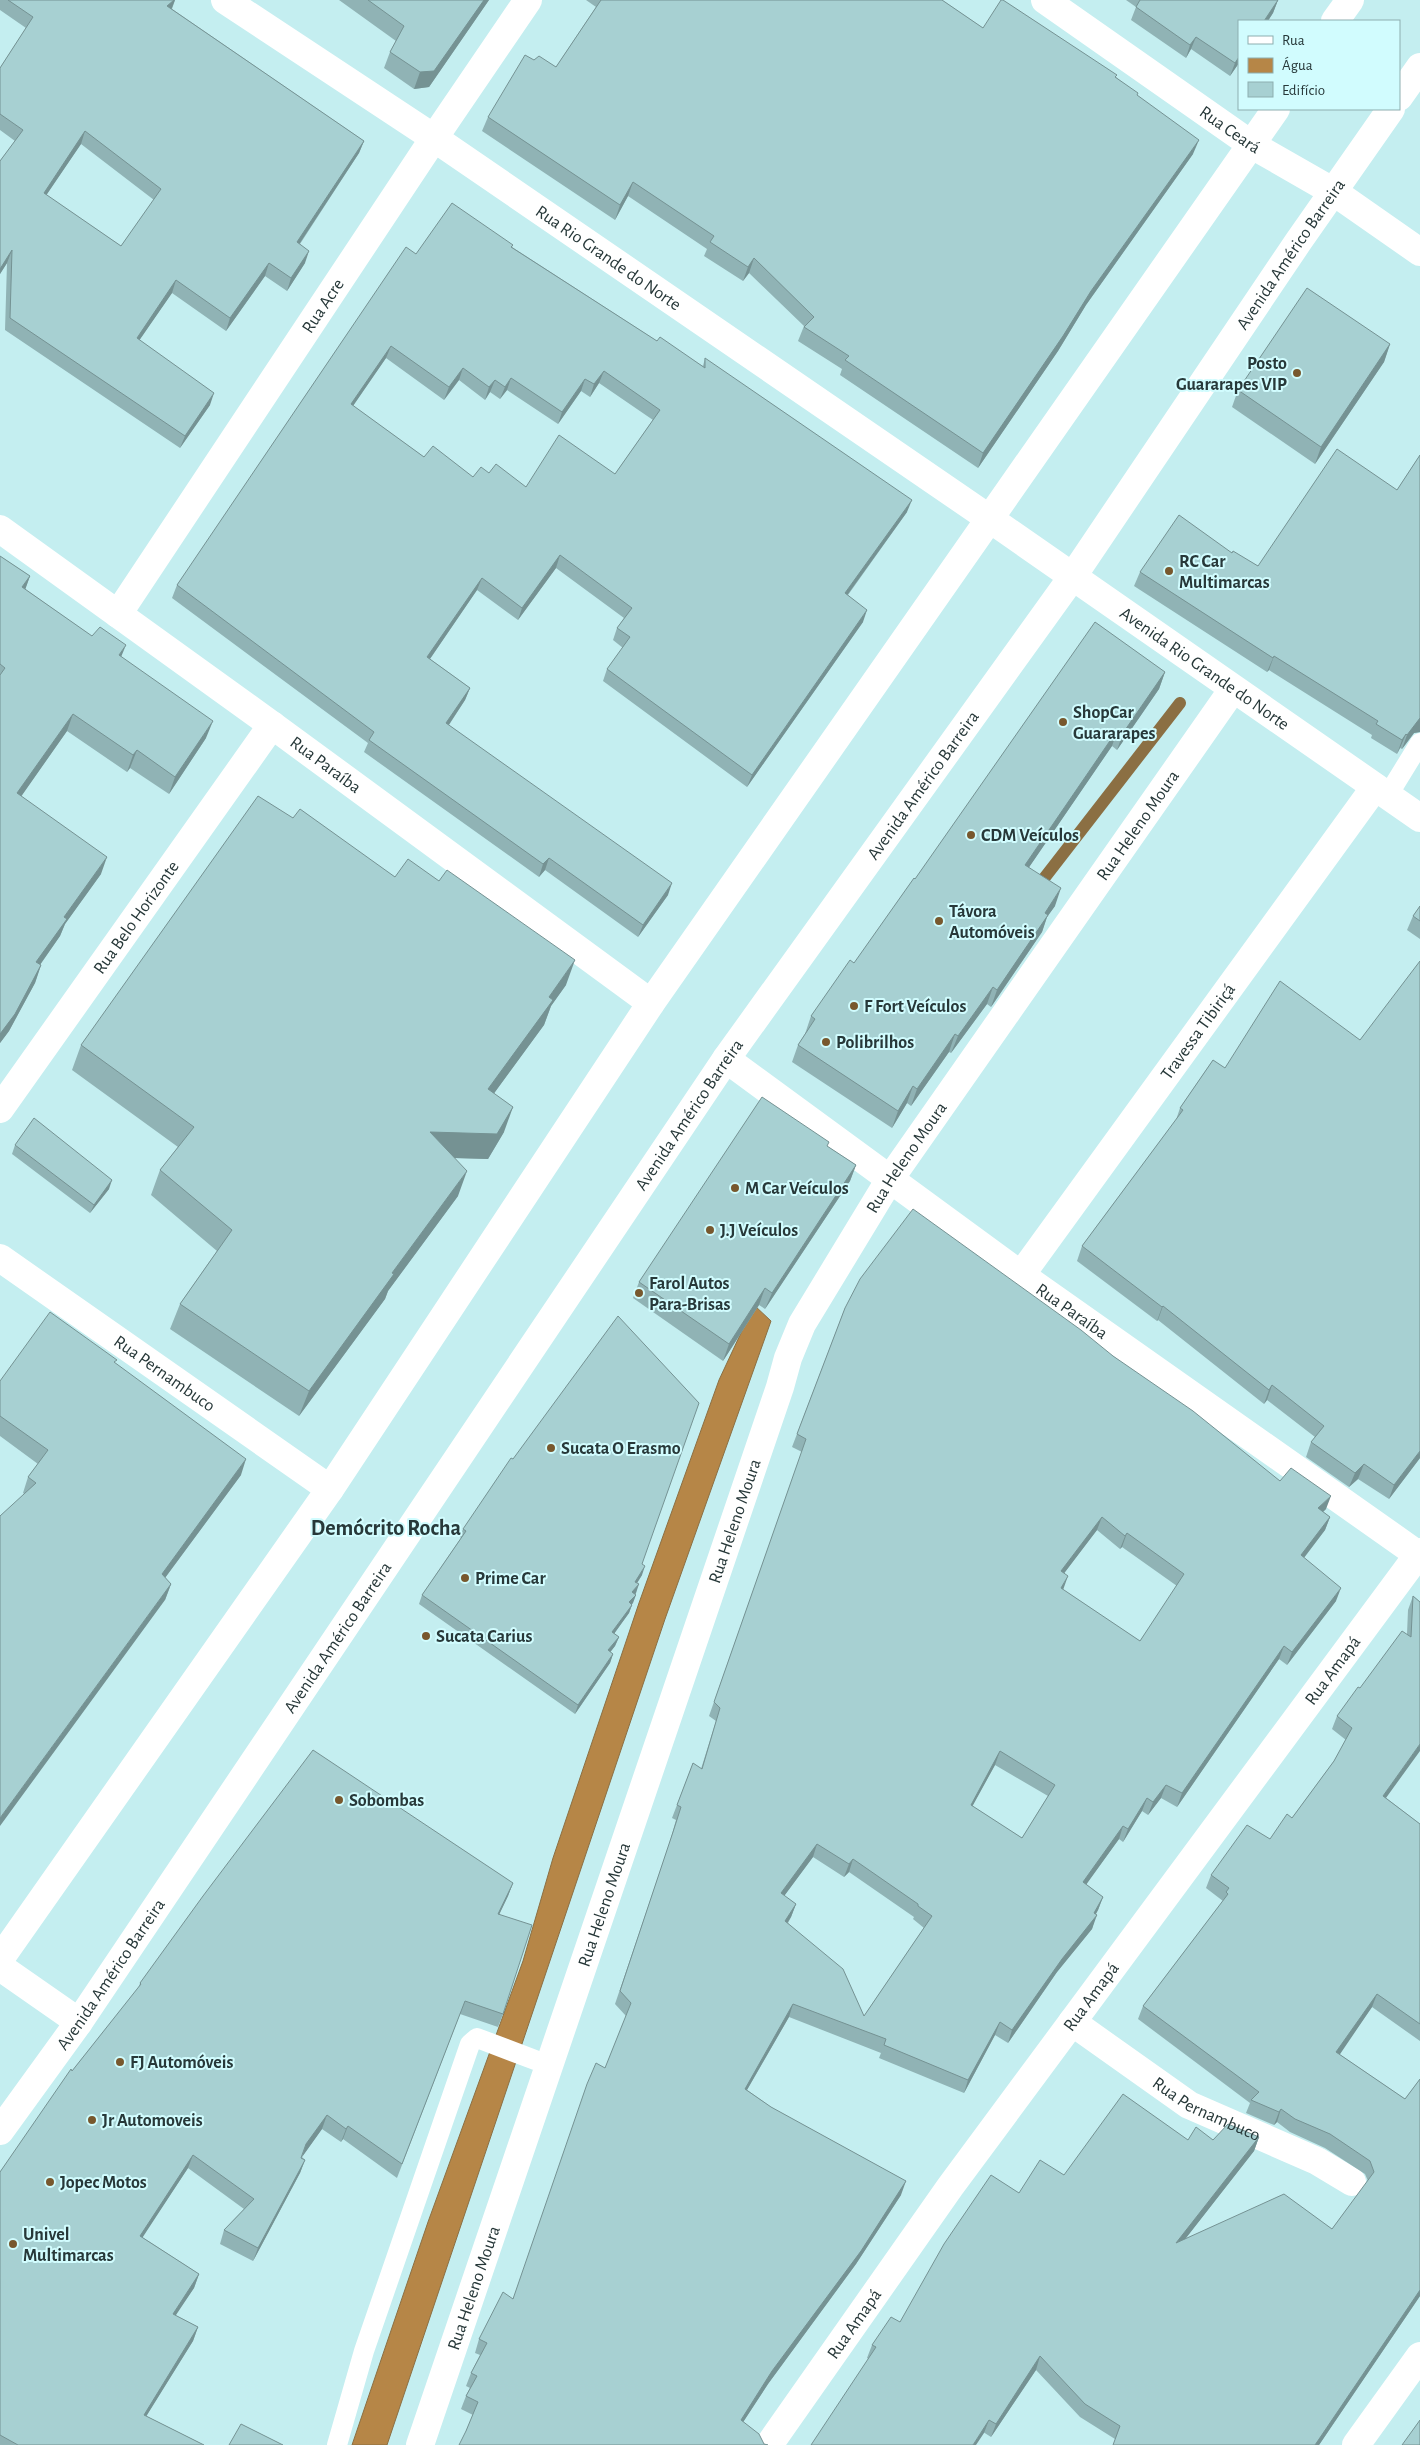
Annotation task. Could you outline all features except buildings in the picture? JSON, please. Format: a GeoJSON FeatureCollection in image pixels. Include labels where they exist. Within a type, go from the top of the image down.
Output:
{"type":"FeatureCollection","features":[{"type":"Feature","properties":{"kind":"street","name":"Rua Rio Grande do Norte"},"geometry":{"type":"LineString","coordinates":[[225,0],[434,138],[990,519]]}},
{"type":"Feature","properties":{"kind":"street","name":"Rua Acre"},"geometry":{"type":"LineString","coordinates":[[118,614],[434,138],[528,0]]}},
{"type":"Feature","properties":{"kind":"street","name":"Rua Ceará"},"geometry":{"type":"LineString","coordinates":[[1044,0],[1252,145],[1334,192],[1420,252]]}},
{"type":"Feature","properties":{"kind":"street"},"geometry":{"type":"LineString","coordinates":[[1336,20],[1350,0]]}},
{"type":"Feature","properties":{"kind":"street"},"geometry":{"type":"LineString","coordinates":[[1400,96],[1420,67]]}},
{"type":"Feature","properties":{"kind":"street"},"geometry":{"type":"LineString","coordinates":[[0,1959],[330,1489],[651,1003],[1275,110]]}},
{"type":"Feature","properties":{"kind":"street","name":"Avenida Américo Barreira"},"geometry":{"type":"LineString","coordinates":[[0,2131],[79,2022],[726,1059],[1072,576],[1390,110]]}},
{"type":"Feature","properties":{"kind":"street","name":"Avenida Rio Grande do Norte"},"geometry":{"type":"LineString","coordinates":[[990,519],[1420,818]]}},
{"type":"Feature","properties":{"kind":"street","name":"Rua Paraíba"},"geometry":{"type":"LineString","coordinates":[[0,529],[272,725],[651,1003]]}},
{"type":"Feature","properties":{"kind":"street","name":"Rua Heleno Moura"},"geometry":{"type":"LineString","coordinates":[[420,2445],[541,2062],[777,1396],[788,1358],[802,1324],[890,1179],[1233,688]]}},
{"type":"Feature","properties":{"kind":"street","name":"Rua Belo Horizonte"},"geometry":{"type":"LineString","coordinates":[[0,1109],[272,725]]}},
{"type":"Feature","properties":{"kind":"street","name":"Travessa Tibiriçá"},"geometry":{"type":"LineString","coordinates":[[1021,1274],[1381,791]]}},
{"type":"Feature","properties":{"kind":"street","name":"Rua Paraíba"},"geometry":{"type":"LineString","coordinates":[[726,1059],[1021,1274],[1420,1554]]}},
{"type":"Feature","properties":{"kind":"street","name":"Rua Pernambuco"},"geometry":{"type":"LineString","coordinates":[[0,1258],[330,1489]]}},
{"type":"Feature","properties":{"kind":"street","name":"Rua Amapá"},"geometry":{"type":"LineString","coordinates":[[769,2445],[950,2187],[1420,1554]]}},
{"type":"Feature","properties":{"kind":"street"},"geometry":{"type":"LineString","coordinates":[[0,1967],[79,2022]]}},
{"type":"Feature","properties":{"kind":"street","name":"Rua Pernambuco"},"geometry":{"type":"LineString","coordinates":[[1072,2022],[1189,2105],[1317,2162],[1352,2182]]}},
{"type":"Feature","properties":{"kind":"street"},"geometry":{"type":"LineString","coordinates":[[1356,2445],[1420,2356]]}},
{"type":"Feature","properties":{"kind":"lane","name":"Travessa Tibiriçá"},"geometry":{"type":"LineString","coordinates":[[1381,791],[1420,743]]}},
{"type":"Feature","properties":{"kind":"lane"},"geometry":{"type":"LineString","coordinates":[[337,2445],[364,2351],[470,2044],[477,2038],[541,2062]]}},
{"type":"Feature","properties":{"kind":"water"},"geometry":{"type":"Polygon","coordinates":[[[754,1305],[771,1321],[665,1619],[387,2445],[352,2445],[428,2222],[523,1961],[553,1858],[639,1603],[719,1380],[754,1305]]]}},
{"type":"Feature","properties":{"kind":"waterway"},"geometry":{"type":"LineString","coordinates":[[1042,881],[1180,703]]}},
{"type":"Feature","properties":{"kind":"place","name":"Posto Guararapes VIP"},"geometry":{"type":"Point","coordinates":[1297,373]}},
{"type":"Feature","properties":{"kind":"place","name":"RC Car Multimarcas"},"geometry":{"type":"Point","coordinates":[1169,571]}},
{"type":"Feature","properties":{"kind":"place","name":"ShopCar Guararapes"},"geometry":{"type":"Point","coordinates":[1063,722]}},
{"type":"Feature","properties":{"kind":"place","name":"CDM Veículos"},"geometry":{"type":"Point","coordinates":[971,835]}},
{"type":"Feature","properties":{"kind":"place","name":"Távora Automóveis"},"geometry":{"type":"Point","coordinates":[939,921]}},
{"type":"Feature","properties":{"kind":"place","name":"F Fort Veículos"},"geometry":{"type":"Point","coordinates":[854,1006]}},
{"type":"Feature","properties":{"kind":"place","name":"Polibrilhos"},"geometry":{"type":"Point","coordinates":[826,1042]}},
{"type":"Feature","properties":{"kind":"place","name":"M Car Veículos"},"geometry":{"type":"Point","coordinates":[735,1188]}},
{"type":"Feature","properties":{"kind":"place","name":"J.J Veículos"},"geometry":{"type":"Point","coordinates":[710,1230]}},
{"type":"Feature","properties":{"kind":"place","name":"Farol Autos Para-Brisas"},"geometry":{"type":"Point","coordinates":[639,1293]}},
{"type":"Feature","properties":{"kind":"place","name":"Sucata O Erasmo"},"geometry":{"type":"Point","coordinates":[551,1448]}},
{"type":"Feature","properties":{"kind":"place","name":"Prime Car"},"geometry":{"type":"Point","coordinates":[465,1578]}},
{"type":"Feature","properties":{"kind":"place","name":"Sucata Carius"},"geometry":{"type":"Point","coordinates":[426,1636]}},
{"type":"Feature","properties":{"kind":"place","name":"Sobombas"},"geometry":{"type":"Point","coordinates":[339,1800]}},
{"type":"Feature","properties":{"kind":"place","name":"FJ Automóveis"},"geometry":{"type":"Point","coordinates":[120,2062]}},
{"type":"Feature","properties":{"kind":"place","name":"Jr Automoveis"},"geometry":{"type":"Point","coordinates":[92,2120]}},
{"type":"Feature","properties":{"kind":"place","name":"Jopec Motos"},"geometry":{"type":"Point","coordinates":[50,2182]}},
{"type":"Feature","properties":{"kind":"place","name":"Univel Multimarcas"},"geometry":{"type":"Point","coordinates":[13,2244]}},
{"type":"Feature","properties":{"kind":"district","name":"Demócrito Rocha"},"geometry":{"type":"Point","coordinates":[386,1527]}}]}
